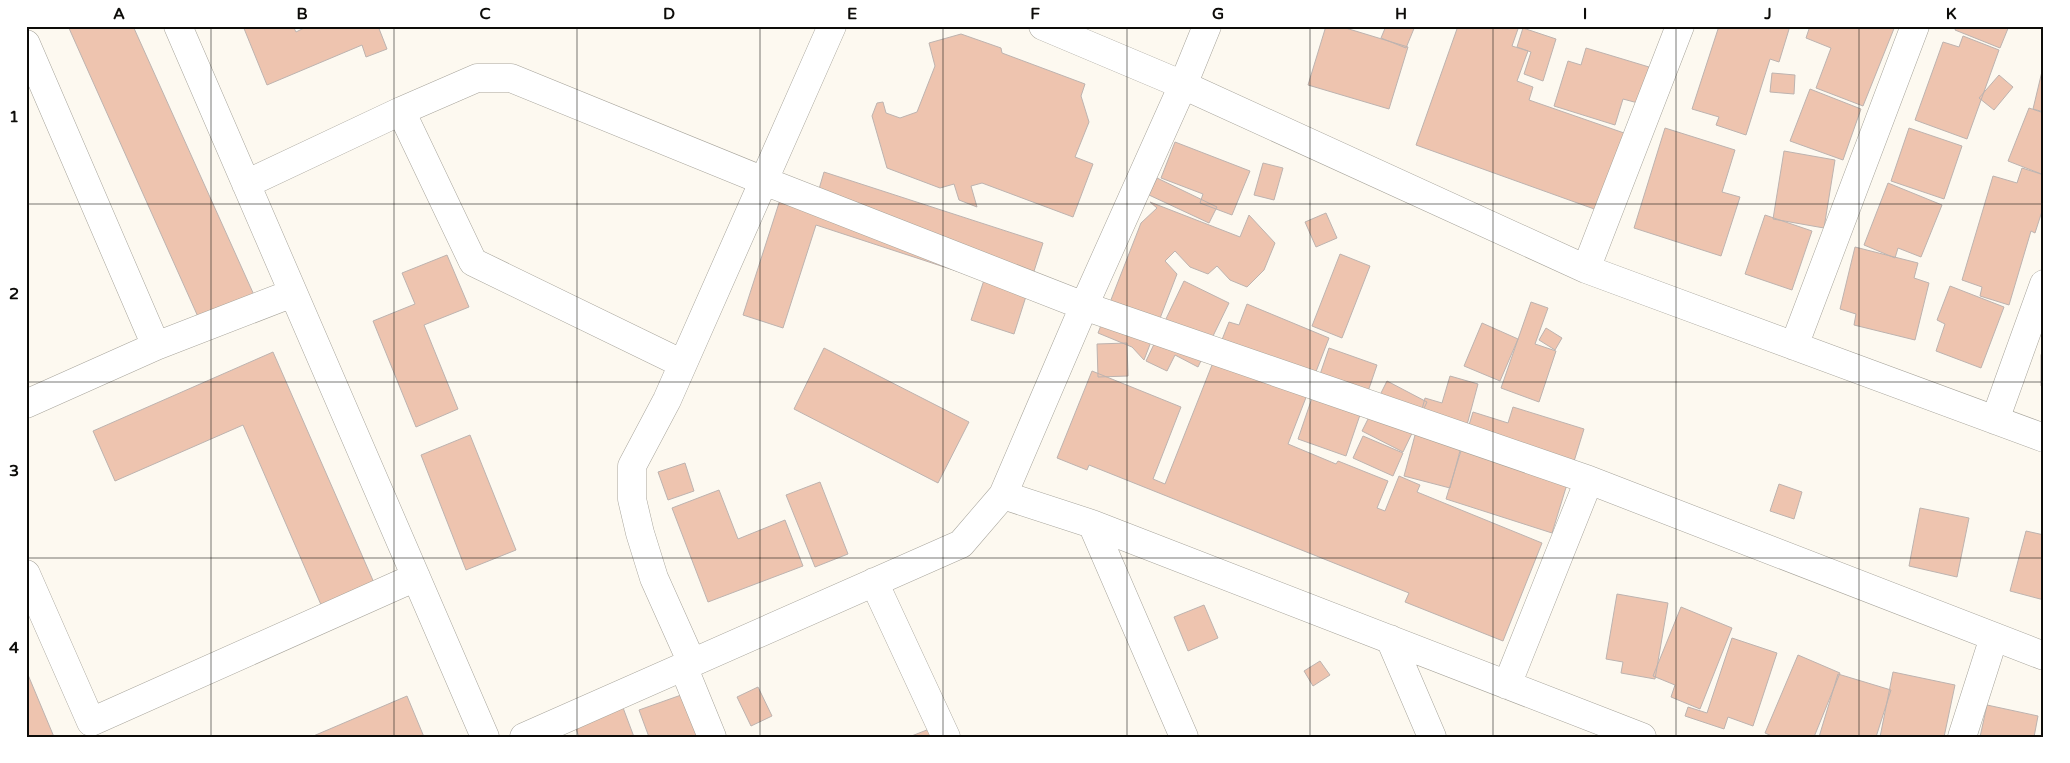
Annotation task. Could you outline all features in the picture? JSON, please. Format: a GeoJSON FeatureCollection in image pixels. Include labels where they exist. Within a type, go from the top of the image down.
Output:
{"type":"FeatureCollection","features":[{"type":"Feature","properties":{"kind":"street"},"geometry":{"type":"LineString","coordinates":[[178,26],[485,737]]}},
{"type":"Feature","properties":{"kind":"street"},"geometry":{"type":"LineString","coordinates":[[712,737],[654,578],[632,499],[632,466],[667,400],[832,26]]}},
{"type":"Feature","properties":{"kind":"street"},"geometry":{"type":"LineString","coordinates":[[1044,26],[1183,86],[1586,269],[2044,438]]}},
{"type":"Feature","properties":{"kind":"street"},"geometry":{"type":"LineString","coordinates":[[524,737],[960,544],[1003,495],[1084,306],[1183,86],[1207,26]]}},
{"type":"Feature","properties":{"kind":"street"},"geometry":{"type":"LineString","coordinates":[[1586,269],[1680,26]]}},
{"type":"Feature","properties":{"kind":"street"},"geometry":{"type":"LineString","coordinates":[[1794,346],[1915,26]]}},
{"type":"Feature","properties":{"kind":"street"},"geometry":{"type":"LineString","coordinates":[[26,44],[156,346]]}},
{"type":"Feature","properties":{"kind":"street"},"geometry":{"type":"LineString","coordinates":[[246,184],[401,111],[477,78],[511,78],[764,181],[1084,306],[1589,480],[2044,656]]}},
{"type":"Feature","properties":{"kind":"street"},"geometry":{"type":"LineString","coordinates":[[401,111],[474,262],[683,364]]}},
{"type":"Feature","properties":{"kind":"street"},"geometry":{"type":"LineString","coordinates":[[1995,420],[2044,284]]}},
{"type":"Feature","properties":{"kind":"street"},"geometry":{"type":"LineString","coordinates":[[29,394],[293,292]]}},
{"type":"Feature","properties":{"kind":"street"},"geometry":{"type":"LineString","coordinates":[[1508,685],[1589,480]]}},
{"type":"Feature","properties":{"kind":"street"},"geometry":{"type":"LineString","coordinates":[[1003,495],[1092,524],[1642,737]]}},
{"type":"Feature","properties":{"kind":"street"},"geometry":{"type":"LineString","coordinates":[[1092,524],[1184,737]]}},
{"type":"Feature","properties":{"kind":"street"},"geometry":{"type":"LineString","coordinates":[[26,574],[91,722],[416,577]]}},
{"type":"Feature","properties":{"kind":"street"},"geometry":{"type":"LineString","coordinates":[[874,582],[946,737]]}},
{"type":"Feature","properties":{"kind":"street"},"geometry":{"type":"LineString","coordinates":[[1962,737],[1994,637]]}},
{"type":"Feature","properties":{"kind":"street"},"geometry":{"type":"LineString","coordinates":[[1390,639],[1432,737]]}},
{"type":"Feature","properties":{"kind":"building"},"geometry":{"type":"Polygon","coordinates":[[[68,26],[133,26],[254,295],[199,319],[68,26]]]}},
{"type":"Feature","properties":{"kind":"building"},"geometry":{"type":"Polygon","coordinates":[[[243,26],[293,26],[296,32],[308,26],[378,26],[387,49],[366,57],[362,45],[267,85],[243,26]]]}},
{"type":"Feature","properties":{"kind":"building"},"geometry":{"type":"Polygon","coordinates":[[[1326,26],[1339,26],[1408,47],[1389,109],[1308,85],[1326,26]]]}},
{"type":"Feature","properties":{"kind":"building"},"geometry":{"type":"Polygon","coordinates":[[[1386,26],[1415,26],[1406,48],[1381,38],[1386,26]]]}},
{"type":"Feature","properties":{"kind":"building"},"geometry":{"type":"Polygon","coordinates":[[[1458,26],[1519,26],[1512,46],[1528,51],[1517,81],[1533,87],[1529,100],[1624,133],[1597,210],[1416,145],[1458,26]]]}},
{"type":"Feature","properties":{"kind":"building"},"geometry":{"type":"Polygon","coordinates":[[[1719,26],[1790,26],[1779,62],[1770,59],[1746,135],[1716,125],[1719,117],[1692,109],[1719,26]]]}},
{"type":"Feature","properties":{"kind":"building"},"geometry":{"type":"Polygon","coordinates":[[[1810,26],[1895,26],[1863,106],[1816,88],[1831,48],[1806,38],[1810,26]]]}},
{"type":"Feature","properties":{"kind":"building"},"geometry":{"type":"Polygon","coordinates":[[[1956,26],[2009,26],[2000,48],[1955,30],[1956,26]]]}},
{"type":"Feature","properties":{"kind":"building"},"geometry":{"type":"Polygon","coordinates":[[[1523,28],[1556,39],[1543,81],[1524,74],[1531,52],[1517,47],[1523,28]]]}},
{"type":"Feature","properties":{"kind":"building"},"geometry":{"type":"Polygon","coordinates":[[[961,34],[1001,48],[1002,53],[1085,84],[1081,96],[1089,122],[1075,157],[1093,164],[1073,217],[982,183],[971,186],[977,207],[959,200],[954,184],[940,188],[887,168],[872,116],[877,103],[883,102],[886,113],[900,118],[917,112],[935,66],[929,43],[961,34]]]}},
{"type":"Feature","properties":{"kind":"building"},"geometry":{"type":"Polygon","coordinates":[[[1963,36],[1999,50],[1967,139],[1915,120],[1943,42],[1959,47],[1963,36]]]}},
{"type":"Feature","properties":{"kind":"building"},"geometry":{"type":"Polygon","coordinates":[[[1586,48],[1649,67],[1638,103],[1623,99],[1615,125],[1554,106],[1568,61],[1581,65],[1586,48]]]}},
{"type":"Feature","properties":{"kind":"building"},"geometry":{"type":"Polygon","coordinates":[[[2044,63],[2044,112],[2033,109],[2044,63]]]}},
{"type":"Feature","properties":{"kind":"building"},"geometry":{"type":"Polygon","coordinates":[[[1772,73],[1795,75],[1794,94],[1770,92],[1772,73]]]}},
{"type":"Feature","properties":{"kind":"building"},"geometry":{"type":"Polygon","coordinates":[[[1999,75],[2013,87],[1994,110],[1979,98],[1999,75]]]}},
{"type":"Feature","properties":{"kind":"building"},"geometry":{"type":"Polygon","coordinates":[[[1810,89],[1861,109],[1843,160],[1790,141],[1810,89]]]}},
{"type":"Feature","properties":{"kind":"building"},"geometry":{"type":"Polygon","coordinates":[[[2029,108],[2044,113],[2044,175],[2008,161],[2029,108]]]}},
{"type":"Feature","properties":{"kind":"building"},"geometry":{"type":"Polygon","coordinates":[[[1665,128],[1735,150],[1722,192],[1740,197],[1721,256],[1634,228],[1665,128]]]}},
{"type":"Feature","properties":{"kind":"building"},"geometry":{"type":"Polygon","coordinates":[[[1909,128],[1962,146],[1944,199],[1891,181],[1909,128]]]}},
{"type":"Feature","properties":{"kind":"building"},"geometry":{"type":"Polygon","coordinates":[[[1175,142],[1250,171],[1232,215],[1200,203],[1203,194],[1161,178],[1175,142]]]}},
{"type":"Feature","properties":{"kind":"building"},"geometry":{"type":"Polygon","coordinates":[[[1784,151],[1835,160],[1824,228],[1773,219],[1784,151]]]}},
{"type":"Feature","properties":{"kind":"building"},"geometry":{"type":"Polygon","coordinates":[[[1263,163],[1283,168],[1274,200],[1254,195],[1263,163]]]}},
{"type":"Feature","properties":{"kind":"building"},"geometry":{"type":"Polygon","coordinates":[[[2022,168],[2044,175],[2044,205],[2035,233],[2031,231],[2009,305],[1980,296],[1982,287],[1962,280],[1993,176],[2017,183],[2022,168]]]}},
{"type":"Feature","properties":{"kind":"building"},"geometry":{"type":"Polygon","coordinates":[[[824,172],[1043,243],[1014,334],[971,320],[984,280],[816,225],[783,328],[743,315],[787,178],[819,189],[824,172]]]}},
{"type":"Feature","properties":{"kind":"building"},"geometry":{"type":"Polygon","coordinates":[[[1157,178],[1217,207],[1209,223],[1149,195],[1157,178]]]}},
{"type":"Feature","properties":{"kind":"building"},"geometry":{"type":"Polygon","coordinates":[[[1888,183],[1942,205],[1921,257],[1898,248],[1895,258],[1864,245],[1888,183]]]}},
{"type":"Feature","properties":{"kind":"building"},"geometry":{"type":"Polygon","coordinates":[[[1150,202],[1240,237],[1249,215],[1275,243],[1264,270],[1247,287],[1230,280],[1217,266],[1208,274],[1190,267],[1175,251],[1165,261],[1177,274],[1144,360],[1132,347],[1098,333],[1141,223],[1157,208],[1150,202]]]}},
{"type":"Feature","properties":{"kind":"building"},"geometry":{"type":"Polygon","coordinates":[[[1326,213],[1337,238],[1316,247],[1305,222],[1326,213]]]}},
{"type":"Feature","properties":{"kind":"building"},"geometry":{"type":"Polygon","coordinates":[[[1765,215],[1812,231],[1792,290],[1745,274],[1765,215]]]}},
{"type":"Feature","properties":{"kind":"building"},"geometry":{"type":"Polygon","coordinates":[[[1855,247],[1918,263],[1914,278],[1929,283],[1915,340],[1854,325],[1856,314],[1840,309],[1855,247]]]}},
{"type":"Feature","properties":{"kind":"building"},"geometry":{"type":"Polygon","coordinates":[[[1340,254],[1370,266],[1342,338],[1312,326],[1340,254]]]}},
{"type":"Feature","properties":{"kind":"building"},"geometry":{"type":"Polygon","coordinates":[[[447,255],[469,307],[424,325],[458,409],[416,427],[373,321],[415,304],[402,273],[447,255]]]}},
{"type":"Feature","properties":{"kind":"building"},"geometry":{"type":"Polygon","coordinates":[[[1184,281],[1229,303],[1198,367],[1175,355],[1167,371],[1146,361],[1184,281]]]}},
{"type":"Feature","properties":{"kind":"building"},"geometry":{"type":"Polygon","coordinates":[[[1950,286],[2004,307],[1981,368],[1936,351],[1945,324],[1937,320],[1950,286]]]}},
{"type":"Feature","properties":{"kind":"building"},"geometry":{"type":"Polygon","coordinates":[[[1531,302],[1548,308],[1535,344],[1556,351],[1539,402],[1501,388],[1531,302]]]}},
{"type":"Feature","properties":{"kind":"building"},"geometry":{"type":"Polygon","coordinates":[[[1247,304],[1329,338],[1288,444],[1336,464],[1338,461],[1388,481],[1377,508],[1385,511],[1399,476],[1420,485],[1417,492],[1542,543],[1503,641],[1405,602],[1409,593],[1089,465],[1087,470],[1057,458],[1092,371],[1181,407],[1153,479],[1165,484],[1229,322],[1239,325],[1247,304]]]}},
{"type":"Feature","properties":{"kind":"building"},"geometry":{"type":"Polygon","coordinates":[[[1482,323],[1518,339],[1500,381],[1464,366],[1482,323]]]}},
{"type":"Feature","properties":{"kind":"building"},"geometry":{"type":"Polygon","coordinates":[[[1546,328],[1562,338],[1555,350],[1539,340],[1546,328]]]}},
{"type":"Feature","properties":{"kind":"building"},"geometry":{"type":"Polygon","coordinates":[[[1127,343],[1128,376],[1098,377],[1097,344],[1127,343]]]}},
{"type":"Feature","properties":{"kind":"building"},"geometry":{"type":"Polygon","coordinates":[[[824,348],[969,422],[938,483],[794,409],[824,348]]]}},
{"type":"Feature","properties":{"kind":"building"},"geometry":{"type":"Polygon","coordinates":[[[1329,348],[1377,365],[1346,456],[1298,439],[1329,348]]]}},
{"type":"Feature","properties":{"kind":"building"},"geometry":{"type":"Polygon","coordinates":[[[2044,348],[2044,387],[2041,386],[2041,355],[2044,348]]]}},
{"type":"Feature","properties":{"kind":"building"},"geometry":{"type":"Polygon","coordinates":[[[273,352],[375,585],[322,607],[243,425],[115,481],[93,431],[273,352]]]}},
{"type":"Feature","properties":{"kind":"building"},"geometry":{"type":"Polygon","coordinates":[[[1450,376],[1478,384],[1450,488],[1404,476],[1425,398],[1442,403],[1450,376]]]}},
{"type":"Feature","properties":{"kind":"building"},"geometry":{"type":"Polygon","coordinates":[[[1387,381],[1427,402],[1403,452],[1362,431],[1387,381]]]}},
{"type":"Feature","properties":{"kind":"building"},"geometry":{"type":"Polygon","coordinates":[[[1513,407],[1584,429],[1552,533],[1446,499],[1473,412],[1508,423],[1513,407]]]}},
{"type":"Feature","properties":{"kind":"building"},"geometry":{"type":"Polygon","coordinates":[[[470,435],[516,550],[466,570],[421,455],[470,435]]]}},
{"type":"Feature","properties":{"kind":"building"},"geometry":{"type":"Polygon","coordinates":[[[1363,436],[1403,453],[1393,476],[1353,458],[1363,436]]]}},
{"type":"Feature","properties":{"kind":"building"},"geometry":{"type":"Polygon","coordinates":[[[685,463],[694,491],[668,500],[658,472],[685,463]]]}},
{"type":"Feature","properties":{"kind":"building"},"geometry":{"type":"Polygon","coordinates":[[[820,482],[848,554],[815,567],[786,495],[820,482]]]}},
{"type":"Feature","properties":{"kind":"building"},"geometry":{"type":"Polygon","coordinates":[[[1779,484],[1802,492],[1794,519],[1770,511],[1779,484]]]}},
{"type":"Feature","properties":{"kind":"building"},"geometry":{"type":"Polygon","coordinates":[[[719,490],[738,539],[785,520],[803,566],[708,602],[672,508],[719,490]]]}},
{"type":"Feature","properties":{"kind":"building"},"geometry":{"type":"Polygon","coordinates":[[[1920,508],[1969,518],[1957,577],[1909,566],[1920,508]]]}},
{"type":"Feature","properties":{"kind":"building"},"geometry":{"type":"Polygon","coordinates":[[[2026,531],[2044,535],[2044,600],[2010,591],[2026,531]]]}},
{"type":"Feature","properties":{"kind":"building"},"geometry":{"type":"Polygon","coordinates":[[[1617,594],[1668,603],[1655,679],[1621,673],[1623,662],[1606,659],[1617,594]]]}},
{"type":"Feature","properties":{"kind":"building"},"geometry":{"type":"Polygon","coordinates":[[[1204,605],[1218,638],[1188,651],[1174,617],[1204,605]]]}},
{"type":"Feature","properties":{"kind":"building"},"geometry":{"type":"Polygon","coordinates":[[[1681,607],[1732,628],[1700,709],[1671,697],[1675,685],[1653,676],[1681,607]]]}},
{"type":"Feature","properties":{"kind":"building"},"geometry":{"type":"Polygon","coordinates":[[[1732,638],[1777,653],[1753,726],[1728,717],[1724,729],[1685,716],[1688,707],[1707,713],[1732,638]]]}},
{"type":"Feature","properties":{"kind":"building"},"geometry":{"type":"Polygon","coordinates":[[[1798,655],[1840,673],[1814,737],[1774,737],[1765,733],[1798,655]]]}},
{"type":"Feature","properties":{"kind":"building"},"geometry":{"type":"Polygon","coordinates":[[[1320,661],[1330,675],[1313,686],[1304,671],[1320,661]]]}},
{"type":"Feature","properties":{"kind":"building"},"geometry":{"type":"Polygon","coordinates":[[[26,670],[54,737],[26,737],[26,670]]]}},
{"type":"Feature","properties":{"kind":"building"},"geometry":{"type":"Polygon","coordinates":[[[1893,672],[1955,685],[1944,737],[1880,737],[1893,672]]]}},
{"type":"Feature","properties":{"kind":"building"},"geometry":{"type":"Polygon","coordinates":[[[1838,674],[1891,690],[1876,737],[1819,737],[1838,674]]]}},
{"type":"Feature","properties":{"kind":"building"},"geometry":{"type":"Polygon","coordinates":[[[758,687],[772,716],[751,726],[737,697],[758,687]]]}},
{"type":"Feature","properties":{"kind":"building"},"geometry":{"type":"Polygon","coordinates":[[[684,694],[714,737],[649,737],[639,710],[684,694]]]}},
{"type":"Feature","properties":{"kind":"building"},"geometry":{"type":"Polygon","coordinates":[[[407,696],[424,737],[311,737],[407,696]]]}},
{"type":"Feature","properties":{"kind":"building"},"geometry":{"type":"Polygon","coordinates":[[[619,697],[634,737],[579,737],[571,715],[619,697]]]}},
{"type":"Feature","properties":{"kind":"building"},"geometry":{"type":"Polygon","coordinates":[[[1987,705],[2038,716],[2034,737],[1980,737],[1987,705]]]}},
{"type":"Feature","properties":{"kind":"building"},"geometry":{"type":"Polygon","coordinates":[[[937,726],[941,737],[909,737],[937,726]]]}}]}
